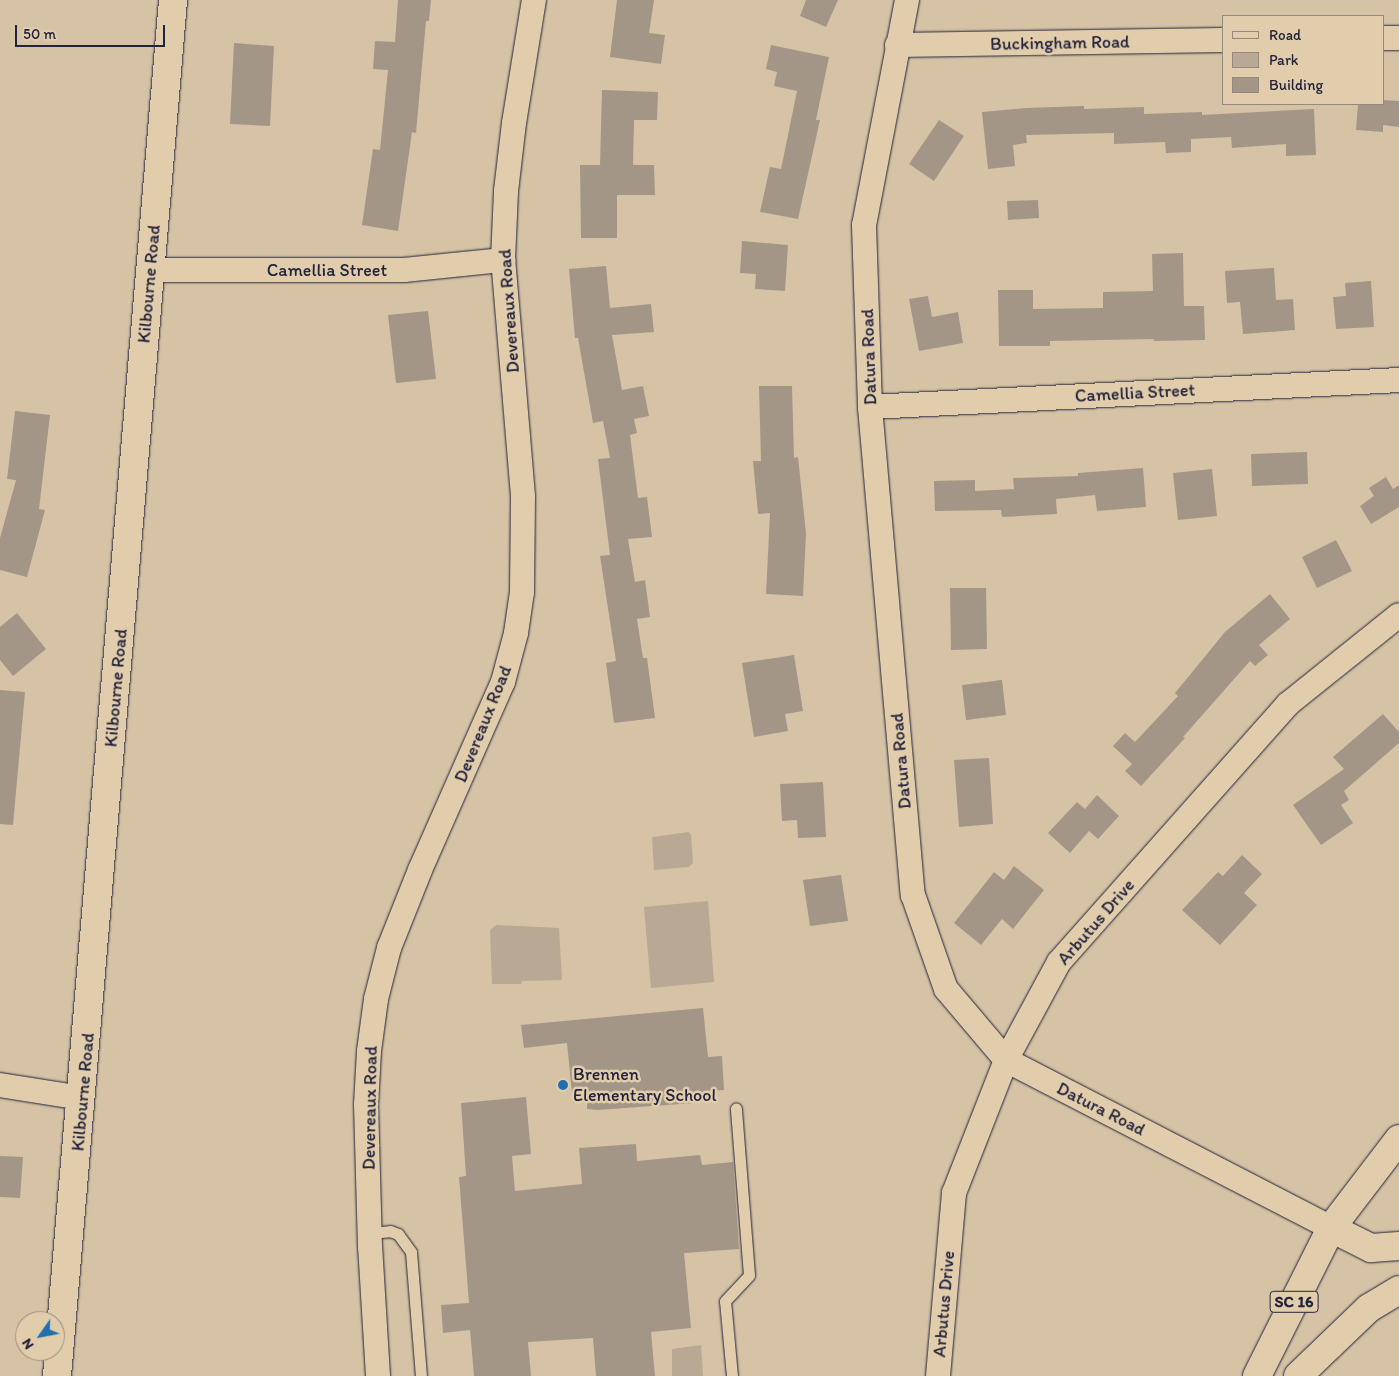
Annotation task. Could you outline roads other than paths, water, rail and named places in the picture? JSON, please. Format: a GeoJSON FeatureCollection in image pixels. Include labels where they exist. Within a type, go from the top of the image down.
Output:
{"type":"FeatureCollection","features":[{"type":"Feature","properties":{"kind":"street","name":"Kilbourne Road"},"geometry":{"type":"LineString","coordinates":[[58,1376],[173,0]]}},
{"type":"Feature","properties":{"kind":"street","name":"Devereaux Road"},"geometry":{"type":"LineString","coordinates":[[378,1376],[369,1233],[366,1105],[369,1051],[376,999],[389,948],[420,870],[503,682],[516,633],[522,592],[523,496],[504,260],[506,191],[514,123],[534,0]]}},
{"type":"Feature","properties":{"kind":"street","name":"Datura Road"},"geometry":{"type":"LineString","coordinates":[[907,0],[864,225],[870,406],[913,895],[946,989],[1006,1060],[1371,1248],[1399,1246]]}},
{"type":"Feature","properties":{"kind":"street"},"geometry":{"type":"LineString","coordinates":[[1384,38],[1399,38]]}},
{"type":"Feature","properties":{"kind":"street","name":"Buckingham Road"},"geometry":{"type":"LineString","coordinates":[[898,45],[1222,40]]}},
{"type":"Feature","properties":{"kind":"street","name":"Camellia Street"},"geometry":{"type":"LineString","coordinates":[[150,270],[404,270],[504,260]]}},
{"type":"Feature","properties":{"kind":"street","name":"Camellia Street"},"geometry":{"type":"LineString","coordinates":[[870,406],[1399,380]]}},
{"type":"Feature","properties":{"kind":"street","name":"Arbutus Drive"},"geometry":{"type":"LineString","coordinates":[[938,1376],[954,1193],[1006,1060],[1059,962],[1288,704],[1399,615]]}},
{"type":"Feature","properties":{"kind":"street"},"geometry":{"type":"LineString","coordinates":[[0,1085],[82,1098]]}},
{"type":"Feature","properties":{"kind":"street"},"geometry":{"type":"LineString","coordinates":[[1331,1228],[1399,1139]]}},
{"type":"Feature","properties":{"kind":"street","name":"SC 16"},"geometry":{"type":"LineString","coordinates":[[1257,1376],[1331,1228]]}},
{"type":"Feature","properties":{"kind":"street"},"geometry":{"type":"LineString","coordinates":[[1298,1376],[1369,1308],[1399,1290]]}},
{"type":"Feature","properties":{"kind":"lane"},"geometry":{"type":"LineString","coordinates":[[732,1376],[725,1301],[749,1275],[736,1109]]}},
{"type":"Feature","properties":{"kind":"lane"},"geometry":{"type":"LineString","coordinates":[[369,1233],[390,1231],[398,1234],[411,1252],[421,1376]]}},
{"type":"Feature","properties":{"kind":"place","name":"Brennen Elementary School"},"geometry":{"type":"Point","coordinates":[563,1085]}}]}
